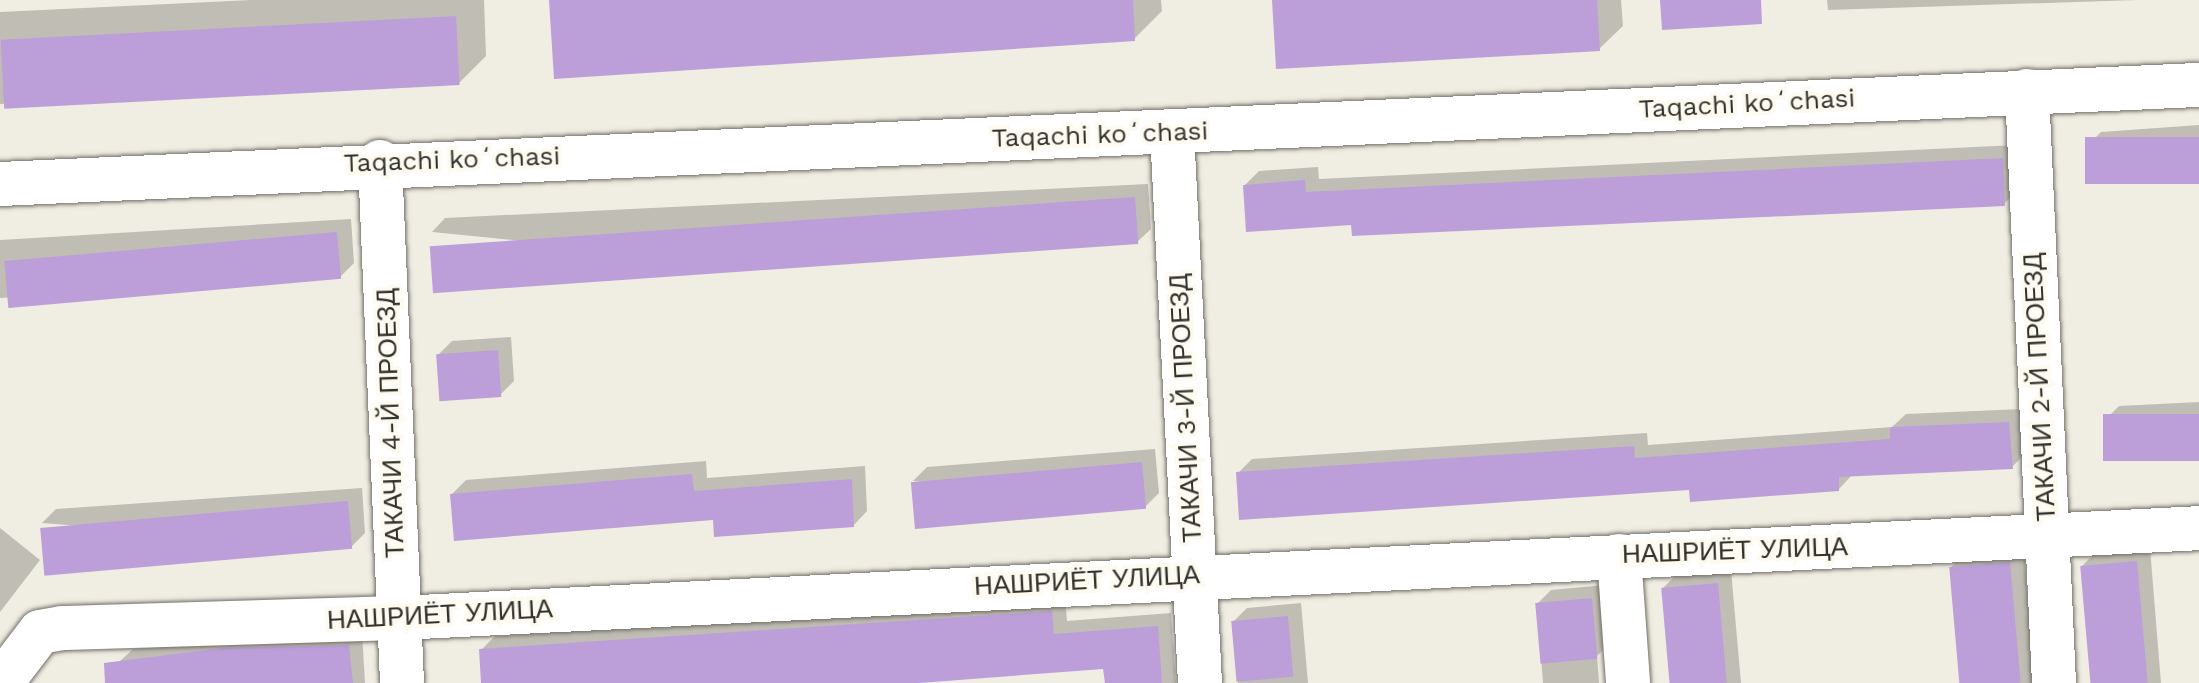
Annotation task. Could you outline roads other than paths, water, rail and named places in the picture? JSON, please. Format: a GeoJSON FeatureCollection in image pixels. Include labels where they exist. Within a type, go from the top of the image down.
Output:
{"type":"FeatureCollection","features":[{"type":"Feature","properties":{"kind":"street","name":"Taqachi koʻchasi"},"geometry":{"type":"LineString","coordinates":[[0,184],[380,162],[1172,132],[2199,85]]}},
{"type":"Feature","properties":{"kind":"street","name":"ТАКАЧИ 2-Й ПРОЕЗД"},"geometry":{"type":"LineString","coordinates":[[2027,91],[2054,683]]}},
{"type":"Feature","properties":{"kind":"street","name":"ТАКАЧИ 3-Й ПРОЕЗД"},"geometry":{"type":"LineString","coordinates":[[1172,132],[1200,683]]}},
{"type":"Feature","properties":{"kind":"street","name":"ТАКАЧИ 4-Й ПРОЕЗД"},"geometry":{"type":"LineString","coordinates":[[380,162],[402,683]]}},
{"type":"Feature","properties":{"kind":"street","name":"НАШРИЁТ УЛИЦА"},"geometry":{"type":"LineString","coordinates":[[1,683],[40,632],[400,618],[1194,575],[2047,538],[2199,528]]}},
{"type":"Feature","properties":{"kind":"street"},"geometry":{"type":"LineString","coordinates":[[1619,556],[1628,683]]}}]}
